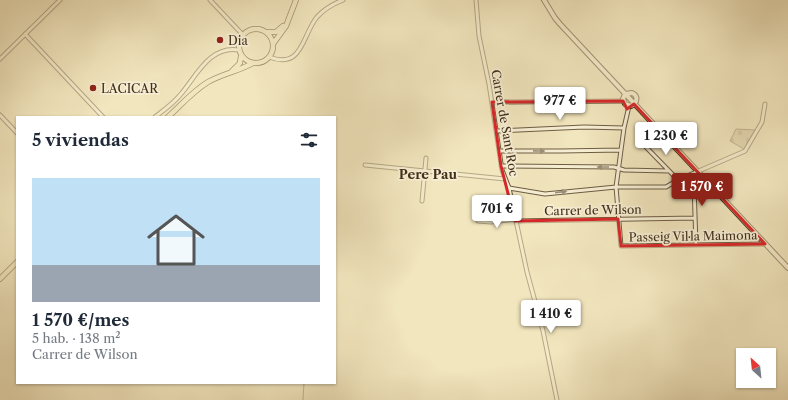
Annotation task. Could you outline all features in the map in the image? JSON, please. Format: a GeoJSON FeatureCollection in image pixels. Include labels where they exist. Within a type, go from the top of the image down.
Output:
{"type":"FeatureCollection","features":[{"type":"Feature","properties":{"kind":"main road"},"geometry":{"type":"LineString","coordinates":[[289,15],[286,26],[273,44],[272,53],[269,57],[259,63],[253,63],[249,62],[242,56],[239,50],[239,44],[243,34],[252,30],[262,30],[273,33],[279,30],[289,15],[296,0]]}},
{"type":"Feature","properties":{"kind":"main road"},"geometry":{"type":"LineString","coordinates":[[266,32],[273,44]]}},
{"type":"Feature","properties":{"kind":"main road"},"geometry":{"type":"LineString","coordinates":[[230,73],[240,63],[242,56]]}},
{"type":"Feature","properties":{"kind":"main road"},"geometry":{"type":"LineString","coordinates":[[169,116],[198,89],[208,82],[253,63]]}},
{"type":"Feature","properties":{"kind":"main road"},"geometry":{"type":"LineString","coordinates":[[0,279],[16,263]]}},
{"type":"Feature","properties":{"kind":"street"},"geometry":{"type":"LineString","coordinates":[[0,58],[60,0]]}},
{"type":"Feature","properties":{"kind":"street"},"geometry":{"type":"LineString","coordinates":[[210,0],[243,34]]}},
{"type":"Feature","properties":{"kind":"street"},"geometry":{"type":"LineString","coordinates":[[269,57],[276,60],[286,60],[295,55],[303,44],[316,17],[323,10],[334,3],[343,0]]}},
{"type":"Feature","properties":{"kind":"street","name":"Carrer de Sant Roc"},"geometry":{"type":"LineString","coordinates":[[476,0],[479,36],[497,131],[501,166],[509,188],[526,272],[544,336],[557,400]]}},
{"type":"Feature","properties":{"kind":"street"},"geometry":{"type":"LineString","coordinates":[[544,0],[555,18],[625,94]]}},
{"type":"Feature","properties":{"kind":"street"},"geometry":{"type":"LineString","coordinates":[[26,34],[102,116]]}},
{"type":"Feature","properties":{"kind":"street"},"geometry":{"type":"LineString","coordinates":[[157,116],[180,96],[193,80],[199,69],[217,52],[231,48],[239,50]]}},
{"type":"Feature","properties":{"kind":"street"},"geometry":{"type":"LineString","coordinates":[[625,94],[632,92],[636,95],[637,100],[634,104],[629,106]]}},
{"type":"Feature","properties":{"kind":"street"},"geometry":{"type":"LineString","coordinates":[[623,100],[625,94]]}},
{"type":"Feature","properties":{"kind":"street"},"geometry":{"type":"LineString","coordinates":[[492,102],[623,100]]}},
{"type":"Feature","properties":{"kind":"street"},"geometry":{"type":"LineString","coordinates":[[623,100],[625,104],[629,106]]}},
{"type":"Feature","properties":{"kind":"street"},"geometry":{"type":"LineString","coordinates":[[634,104],[788,268]]}},
{"type":"Feature","properties":{"kind":"street"},"geometry":{"type":"LineString","coordinates":[[509,188],[546,194],[616,187],[666,188],[678,180],[745,151],[762,122],[765,104]]}},
{"type":"Feature","properties":{"kind":"street"},"geometry":{"type":"LineString","coordinates":[[618,219],[616,187],[624,128],[629,106]]}},
{"type":"Feature","properties":{"kind":"street"},"geometry":{"type":"LineString","coordinates":[[0,114],[16,132]]}},
{"type":"Feature","properties":{"kind":"street"},"geometry":{"type":"LineString","coordinates":[[497,131],[624,128]]}},
{"type":"Feature","properties":{"kind":"street"},"geometry":{"type":"LineString","coordinates":[[642,143],[678,180]]}},
{"type":"Feature","properties":{"kind":"street"},"geometry":{"type":"LineString","coordinates":[[500,151],[621,150]]}},
{"type":"Feature","properties":{"kind":"street"},"geometry":{"type":"LineString","coordinates":[[422,201],[426,158]]}},
{"type":"Feature","properties":{"kind":"street"},"geometry":{"type":"LineString","coordinates":[[365,165],[505,179]]}},
{"type":"Feature","properties":{"kind":"street"},"geometry":{"type":"LineString","coordinates":[[501,166],[614,167],[624,170],[669,171]]}},
{"type":"Feature","properties":{"kind":"street"},"geometry":{"type":"LineString","coordinates":[[687,176],[694,185],[696,245]]}},
{"type":"Feature","properties":{"kind":"street","name":"Carrer de Wilson"},"geometry":{"type":"LineString","coordinates":[[478,221],[695,218]]}},
{"type":"Feature","properties":{"kind":"street","name":"Passeig Vil·la Maimona"},"geometry":{"type":"LineString","coordinates":[[618,219],[621,246],[766,244]]}},
{"type":"Feature","properties":{"kind":"highlighted area"},"geometry":{"type":"Polygon","coordinates":[[[623,101],[627,109],[634,104],[765,244],[621,246],[618,219],[515,221],[501,166],[492,102],[623,101]]]}},
{"type":"Feature","properties":{"kind":"green space"},"geometry":{"type":"Polygon","coordinates":[[[736,129],[755,130],[744,149],[730,141],[736,129]]]}},
{"type":"Feature","properties":{"kind":"waterway"},"geometry":{"type":"LineString","coordinates":[[303,400],[304,384]]}},
{"type":"Feature","properties":{"kind":"place","name":"Dia"},"geometry":{"type":"Point","coordinates":[220,40]}},
{"type":"Feature","properties":{"kind":"place","name":"LACICAR"},"geometry":{"type":"Point","coordinates":[93,88]}},
{"type":"Feature","properties":{"kind":"district","name":"Pere Pau"},"geometry":{"type":"Point","coordinates":[428,174]}}]}
